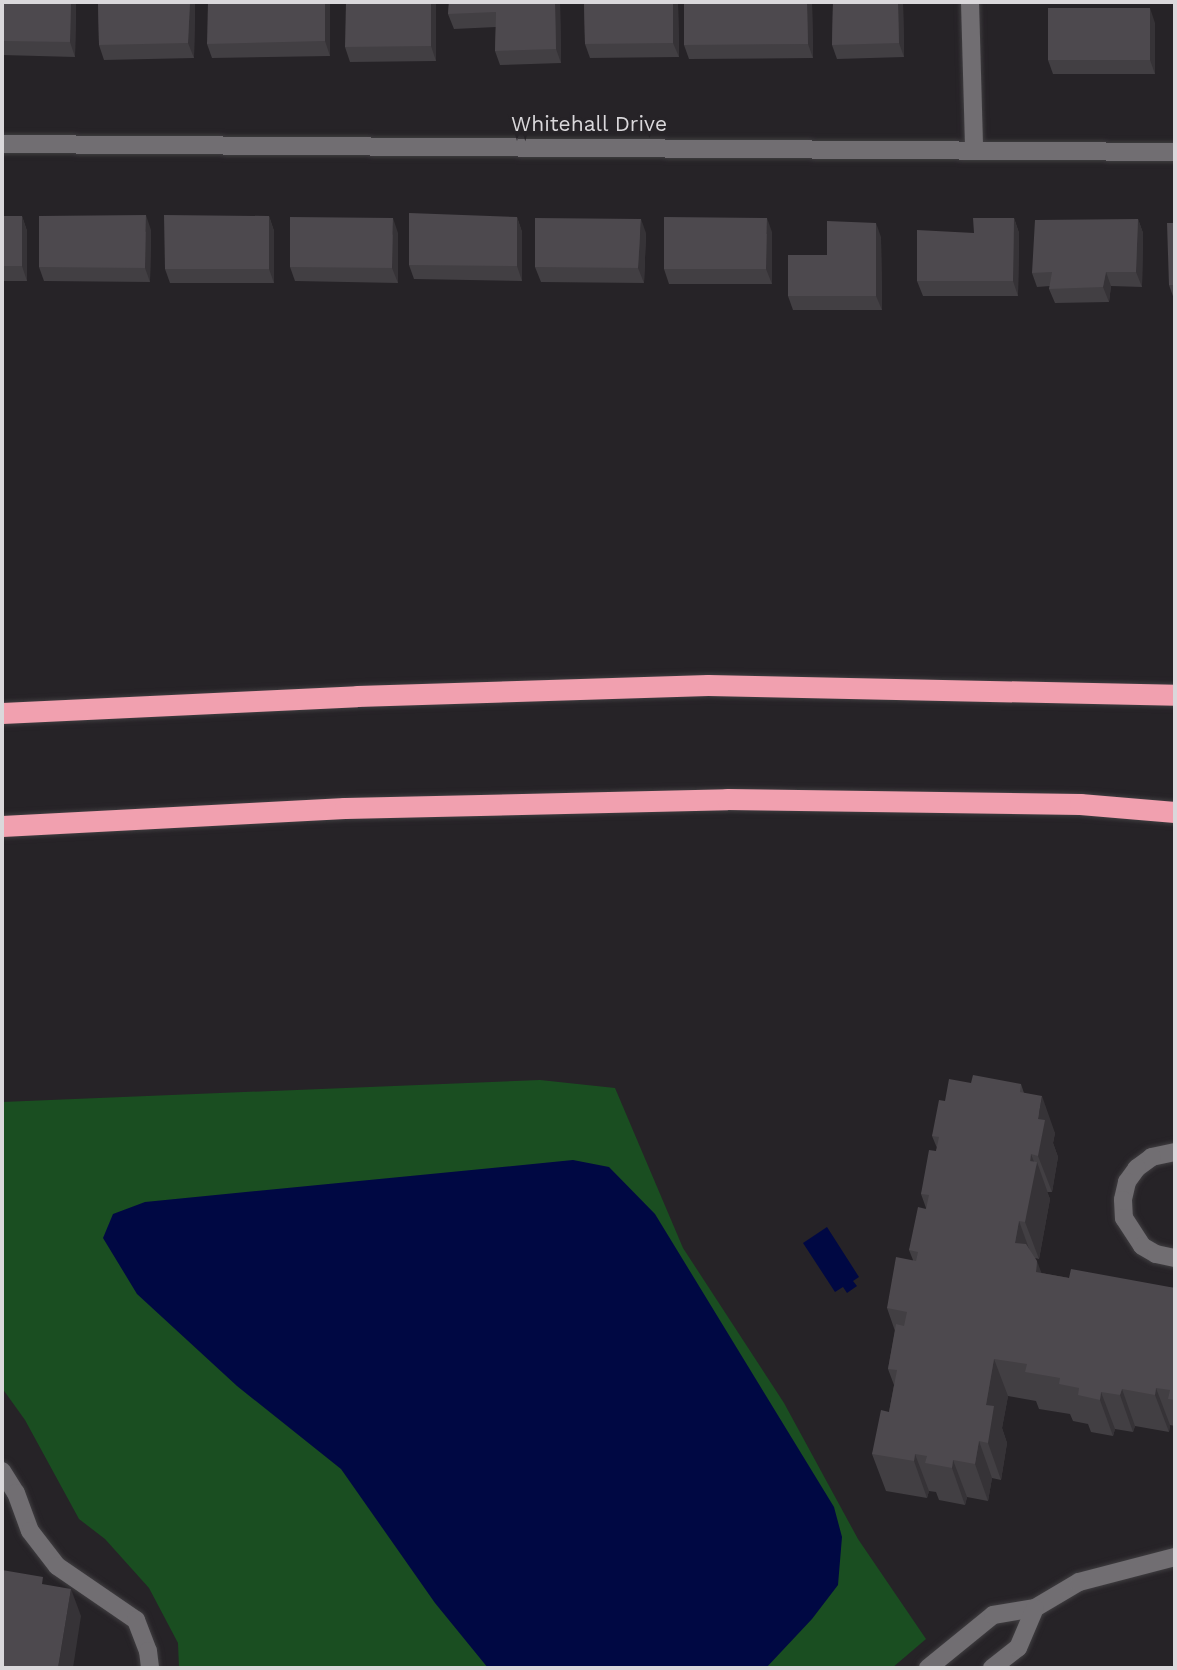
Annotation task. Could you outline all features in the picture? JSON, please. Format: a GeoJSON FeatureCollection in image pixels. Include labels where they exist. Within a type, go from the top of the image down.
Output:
{"type":"FeatureCollection","features":[{"type":"Feature","properties":{"kind":"highway"},"geometry":{"type":"LineString","coordinates":[[2,713],[343,697],[708,685],[1175,695]]}},
{"type":"Feature","properties":{"kind":"highway"},"geometry":{"type":"LineString","coordinates":[[2,826],[345,808],[727,799],[1080,804],[1175,812]]}},
{"type":"Feature","properties":{"kind":"street"},"geometry":{"type":"LineString","coordinates":[[970,2],[974,149]]}},
{"type":"Feature","properties":{"kind":"street","name":"Whitehall Drive"},"geometry":{"type":"LineString","coordinates":[[2,144],[1175,152]]}},
{"type":"Feature","properties":{"kind":"street"},"geometry":{"type":"LineString","coordinates":[[1175,1152],[1152,1157],[1137,1168],[1128,1182],[1123,1200],[1124,1218],[1142,1246],[1157,1254],[1175,1258]]}},
{"type":"Feature","properties":{"kind":"street"},"geometry":{"type":"LineString","coordinates":[[2,1471],[16,1493],[30,1531],[57,1566],[136,1620],[148,1651],[150,1668]]}},
{"type":"Feature","properties":{"kind":"street"},"geometry":{"type":"LineString","coordinates":[[928,1668],[993,1615],[1035,1608],[1079,1582],[1175,1557]]}},
{"type":"Feature","properties":{"kind":"street"},"geometry":{"type":"LineString","coordinates":[[992,1668],[1018,1648],[1035,1608]]}},
{"type":"Feature","properties":{"kind":"green space"},"geometry":{"type":"Polygon","coordinates":[[[540,1080],[615,1088],[683,1248],[784,1403],[858,1539],[926,1639],[892,1668],[179,1668],[178,1643],[149,1588],[105,1539],[79,1519],[25,1420],[2,1388],[2,1102],[540,1080]]]}},
{"type":"Feature","properties":{"kind":"shaded area"},"geometry":{"type":"Polygon","coordinates":[[[573,1160],[609,1167],[655,1214],[834,1507],[842,1537],[838,1585],[812,1619],[766,1668],[488,1668],[435,1603],[341,1469],[237,1386],[137,1294],[103,1238],[113,1214],[145,1202],[573,1160]]]}},
{"type":"Feature","properties":{"kind":"shaded area"},"geometry":{"type":"Polygon","coordinates":[[[827,1227],[859,1277],[853,1281],[857,1286],[847,1293],[843,1287],[835,1292],[803,1243],[827,1227]]]}},
{"type":"Feature","properties":{"kind":"building"},"geometry":{"type":"Polygon","coordinates":[[[2,2],[71,2],[70,42],[2,41],[2,2]]]}},
{"type":"Feature","properties":{"kind":"building"},"geometry":{"type":"Polygon","coordinates":[[[98,2],[190,2],[188,43],[99,45],[98,2]]]}},
{"type":"Feature","properties":{"kind":"building"},"geometry":{"type":"Polygon","coordinates":[[[208,2],[325,2],[325,41],[207,44],[208,2]]]}},
{"type":"Feature","properties":{"kind":"building"},"geometry":{"type":"Polygon","coordinates":[[[346,2],[431,2],[431,46],[345,47],[346,2]]]}},
{"type":"Feature","properties":{"kind":"building"},"geometry":{"type":"Polygon","coordinates":[[[449,2],[555,2],[556,49],[495,51],[496,12],[448,14],[449,2]]]}},
{"type":"Feature","properties":{"kind":"building"},"geometry":{"type":"Polygon","coordinates":[[[584,2],[673,2],[673,43],[585,44],[584,2]]]}},
{"type":"Feature","properties":{"kind":"building"},"geometry":{"type":"Polygon","coordinates":[[[684,2],[807,2],[808,44],[684,45],[684,2]]]}},
{"type":"Feature","properties":{"kind":"building"},"geometry":{"type":"Polygon","coordinates":[[[833,2],[898,2],[899,43],[832,45],[833,2]]]}},
{"type":"Feature","properties":{"kind":"building"},"geometry":{"type":"Polygon","coordinates":[[[1048,8],[1150,8],[1150,60],[1048,60],[1048,8]]]}},
{"type":"Feature","properties":{"kind":"building"},"geometry":{"type":"Polygon","coordinates":[[[409,213],[517,217],[517,266],[409,265],[409,213]]]}},
{"type":"Feature","properties":{"kind":"building"},"geometry":{"type":"Polygon","coordinates":[[[146,215],[145,268],[39,267],[39,216],[146,215]]]}},
{"type":"Feature","properties":{"kind":"building"},"geometry":{"type":"Polygon","coordinates":[[[164,215],[269,216],[269,269],[165,269],[164,215]]]}},
{"type":"Feature","properties":{"kind":"building"},"geometry":{"type":"Polygon","coordinates":[[[2,216],[22,216],[22,266],[2,266],[2,216]]]}},
{"type":"Feature","properties":{"kind":"building"},"geometry":{"type":"Polygon","coordinates":[[[290,217],[393,218],[392,268],[290,267],[290,217]]]}},
{"type":"Feature","properties":{"kind":"building"},"geometry":{"type":"Polygon","coordinates":[[[664,217],[767,218],[766,269],[664,269],[664,217]]]}},
{"type":"Feature","properties":{"kind":"building"},"geometry":{"type":"Polygon","coordinates":[[[535,218],[641,219],[638,268],[535,267],[535,218]]]}},
{"type":"Feature","properties":{"kind":"building"},"geometry":{"type":"Polygon","coordinates":[[[973,218],[1014,218],[1013,281],[917,281],[917,230],[974,233],[973,218]]]}},
{"type":"Feature","properties":{"kind":"building"},"geometry":{"type":"Polygon","coordinates":[[[1138,219],[1136,272],[1106,272],[1103,287],[1049,289],[1052,272],[1032,273],[1035,220],[1138,219]]]}},
{"type":"Feature","properties":{"kind":"building"},"geometry":{"type":"Polygon","coordinates":[[[827,221],[876,223],[876,296],[788,296],[788,255],[827,255],[827,221]]]}},
{"type":"Feature","properties":{"kind":"building"},"geometry":{"type":"Polygon","coordinates":[[[1167,223],[1175,223],[1175,285],[1169,285],[1167,223]]]}},
{"type":"Feature","properties":{"kind":"building"},"geometry":{"type":"Polygon","coordinates":[[[973,1075],[1021,1084],[1020,1092],[1042,1096],[1038,1119],[1045,1120],[1038,1156],[1031,1154],[1030,1161],[1037,1162],[1025,1222],[1019,1221],[1015,1243],[1026,1244],[1037,1261],[1036,1272],[1069,1278],[1071,1269],[1175,1288],[1175,1400],[1168,1399],[1170,1390],[1156,1388],[1155,1395],[1122,1389],[1120,1395],[1101,1392],[1100,1400],[1078,1395],[1079,1388],[1059,1384],[1060,1378],[1025,1372],[1027,1364],[994,1359],[986,1405],[994,1406],[988,1443],[979,1441],[975,1464],[953,1460],[952,1468],[925,1463],[927,1456],[915,1454],[914,1461],[872,1454],[881,1410],[889,1412],[897,1370],[888,1369],[896,1324],[904,1326],[907,1312],[887,1308],[896,1257],[916,1261],[918,1252],[909,1250],[918,1207],[926,1209],[929,1195],[921,1194],[929,1150],[936,1151],[939,1137],[932,1136],[939,1100],[945,1101],[949,1079],[971,1083],[973,1075]]]}},
{"type":"Feature","properties":{"kind":"building"},"geometry":{"type":"Polygon","coordinates":[[[2,1570],[43,1577],[42,1584],[71,1589],[58,1668],[2,1668],[2,1570]]]}}]}
